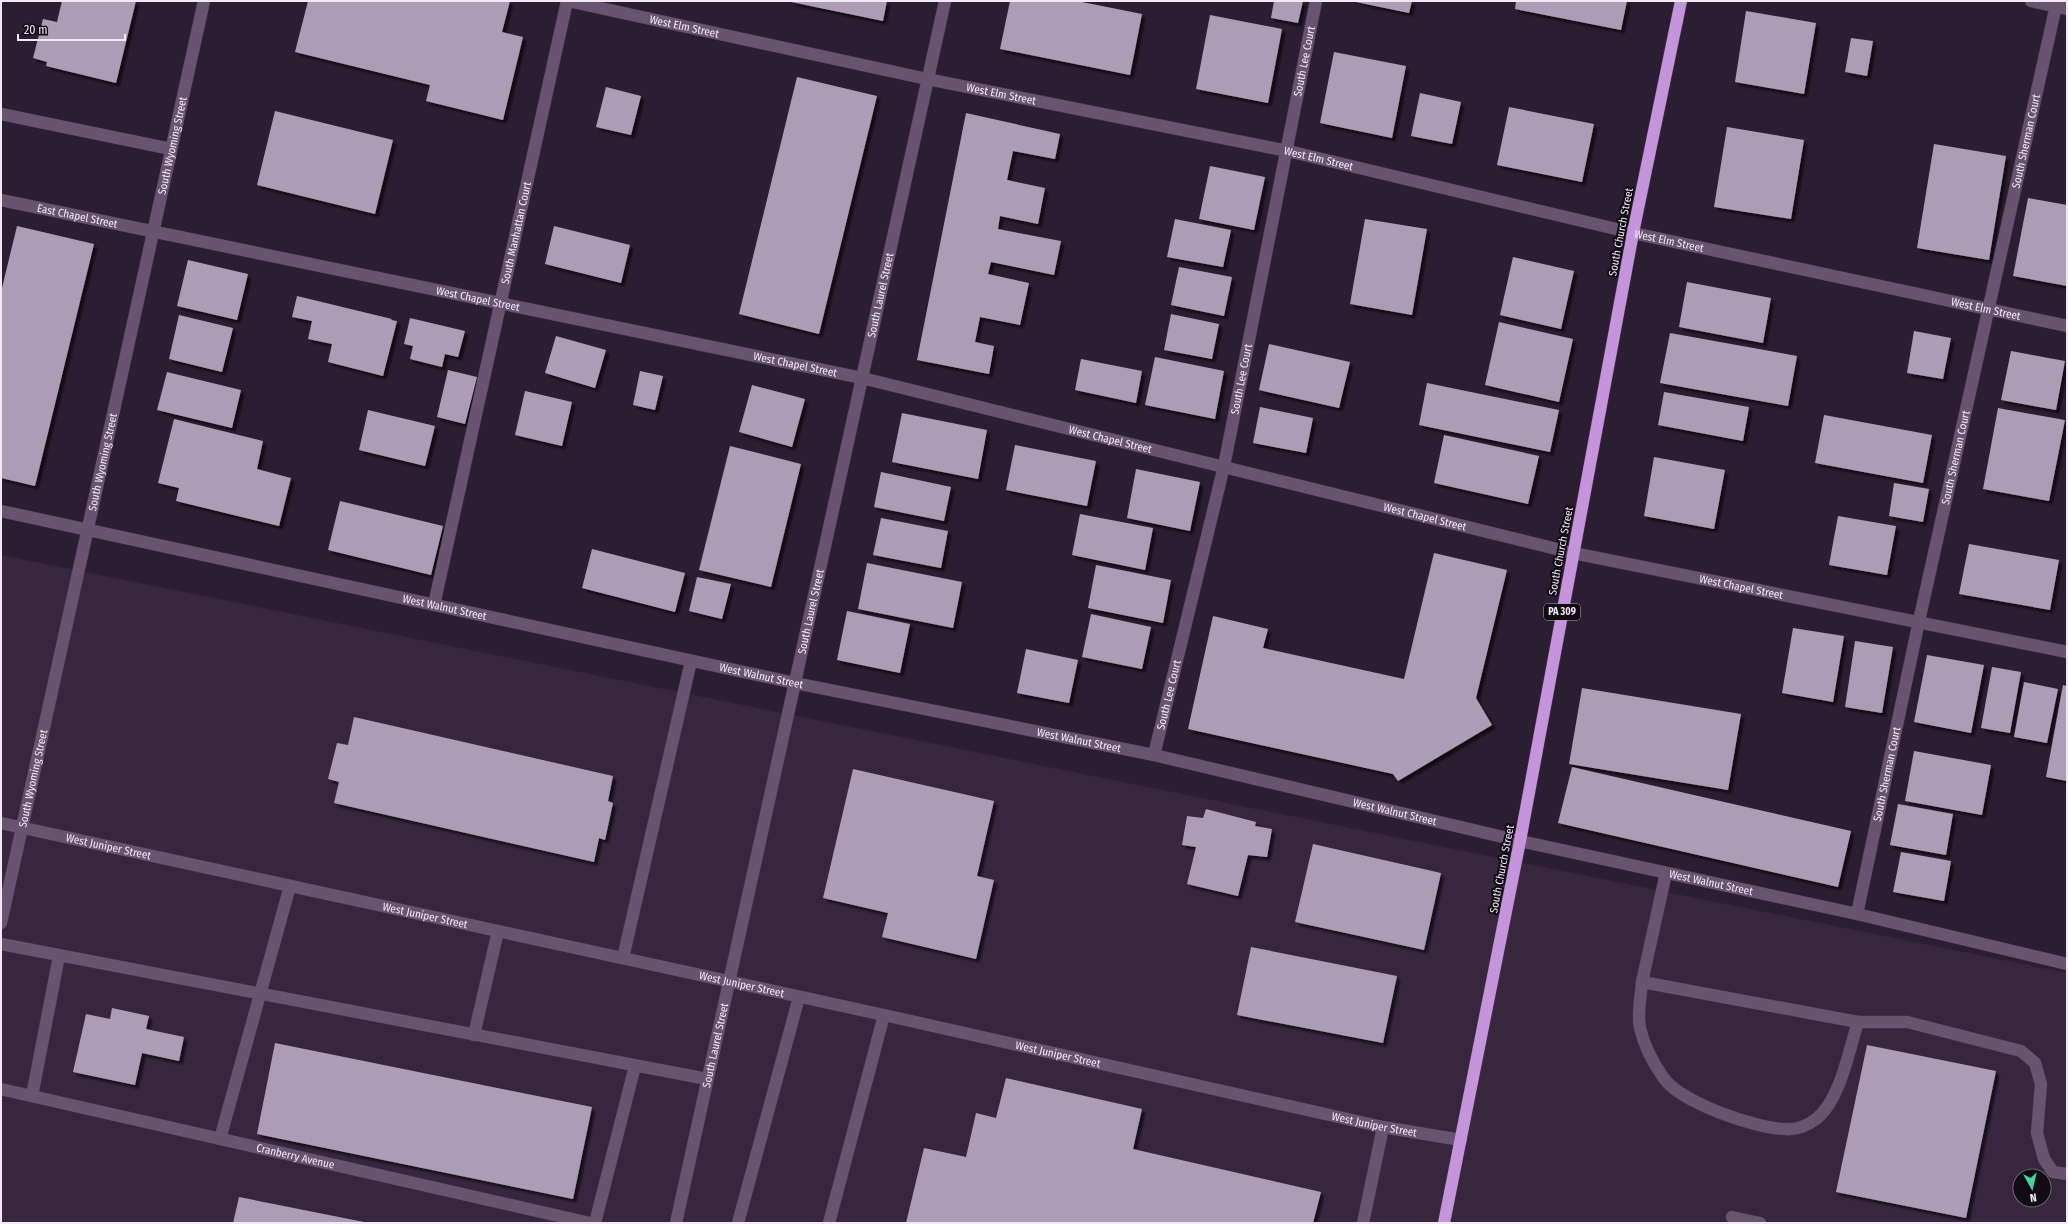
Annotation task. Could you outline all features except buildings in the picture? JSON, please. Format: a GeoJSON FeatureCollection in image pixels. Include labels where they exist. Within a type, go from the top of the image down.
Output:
{"type":"FeatureCollection","features":[{"type":"Feature","properties":{"kind":"highway","name":"South Church Street"},"geometry":{"type":"LineString","coordinates":[[1444,1223],[1520,841],[1633,232],[1681,1]]}},
{"type":"Feature","properties":{"kind":"street","name":"South Wyoming Street"},"geometry":{"type":"LineString","coordinates":[[1,923],[204,1]]}},
{"type":"Feature","properties":{"kind":"street","name":"West Elm Street"},"geometry":{"type":"LineString","coordinates":[[567,1],[928,79],[1288,151],[1633,232],[2067,326]]}},
{"type":"Feature","properties":{"kind":"street","name":"South Manhattan Court"},"geometry":{"type":"LineString","coordinates":[[434,605],[567,1]]}},
{"type":"Feature","properties":{"kind":"street","name":"South Laurel Street"},"geometry":{"type":"LineString","coordinates":[[676,1223],[945,1]]}},
{"type":"Feature","properties":{"kind":"street","name":"South Lee Court"},"geometry":{"type":"LineString","coordinates":[[1154,755],[1224,466],[1288,151],[1316,1]]}},
{"type":"Feature","properties":{"kind":"street"},"geometry":{"type":"LineString","coordinates":[[2031,1],[2060,5]]}},
{"type":"Feature","properties":{"kind":"street","name":"South Sherman Court"},"geometry":{"type":"LineString","coordinates":[[1856,914],[1919,621],[2060,5]]}},
{"type":"Feature","properties":{"kind":"street"},"geometry":{"type":"LineString","coordinates":[[1,114],[171,149]]}},
{"type":"Feature","properties":{"kind":"street","name":"East Chapel Street"},"geometry":{"type":"LineString","coordinates":[[1,200],[153,233]]}},
{"type":"Feature","properties":{"kind":"street","name":"West Chapel Street"},"geometry":{"type":"LineString","coordinates":[[153,233],[501,302],[862,378],[1573,553],[1919,621],[2067,652]]}},
{"type":"Feature","properties":{"kind":"street","name":"West Walnut Street"},"geometry":{"type":"LineString","coordinates":[[1,511],[691,661],[1154,755],[1520,841],[1856,914],[2067,964]]}},
{"type":"Feature","properties":{"kind":"street"},"geometry":{"type":"LineString","coordinates":[[623,958],[691,661]]}},
{"type":"Feature","properties":{"kind":"street","name":"West Juniper Street"},"geometry":{"type":"LineString","coordinates":[[1,823],[729,981],[1383,1126],[1461,1140]]}},
{"type":"Feature","properties":{"kind":"street"},"geometry":{"type":"LineString","coordinates":[[1666,873],[1642,982],[1640,1027],[1647,1048],[1664,1079],[1678,1091],[1728,1117],[1786,1130],[1803,1127],[1817,1118],[1825,1110],[1838,1085],[1858,1022]]}},
{"type":"Feature","properties":{"kind":"street"},"geometry":{"type":"LineString","coordinates":[[220,1139],[290,886]]}},
{"type":"Feature","properties":{"kind":"street"},"geometry":{"type":"LineString","coordinates":[[474,1035],[498,931]]}},
{"type":"Feature","properties":{"kind":"street"},"geometry":{"type":"LineString","coordinates":[[1,944],[707,1079]]}},
{"type":"Feature","properties":{"kind":"street"},"geometry":{"type":"LineString","coordinates":[[32,1096],[59,956]]}},
{"type":"Feature","properties":{"kind":"street"},"geometry":{"type":"LineString","coordinates":[[1642,982],[1858,1022],[1907,1022],[2021,1051],[2035,1063],[2041,1084],[2037,1133],[2044,1159],[2053,1172],[2067,1174]]}},
{"type":"Feature","properties":{"kind":"street"},"geometry":{"type":"LineString","coordinates":[[738,1223],[799,997]]}},
{"type":"Feature","properties":{"kind":"street"},"geometry":{"type":"LineString","coordinates":[[829,1223],[884,1015]]}},
{"type":"Feature","properties":{"kind":"street"},"geometry":{"type":"LineString","coordinates":[[595,1223],[635,1066]]}},
{"type":"Feature","properties":{"kind":"street","name":"Cranberry Avenue"},"geometry":{"type":"LineString","coordinates":[[1,1089],[590,1223]]}},
{"type":"Feature","properties":{"kind":"street"},"geometry":{"type":"LineString","coordinates":[[1363,1223],[1383,1126]]}},
{"type":"Feature","properties":{"kind":"street"},"geometry":{"type":"LineString","coordinates":[[1732,1217],[1760,1223]]}},
{"type":"Feature","properties":{"kind":"shaded area"},"geometry":{"type":"Polygon","coordinates":[[[1,555],[2067,973],[2067,1223],[1,1223],[1,555]]]}}]}
